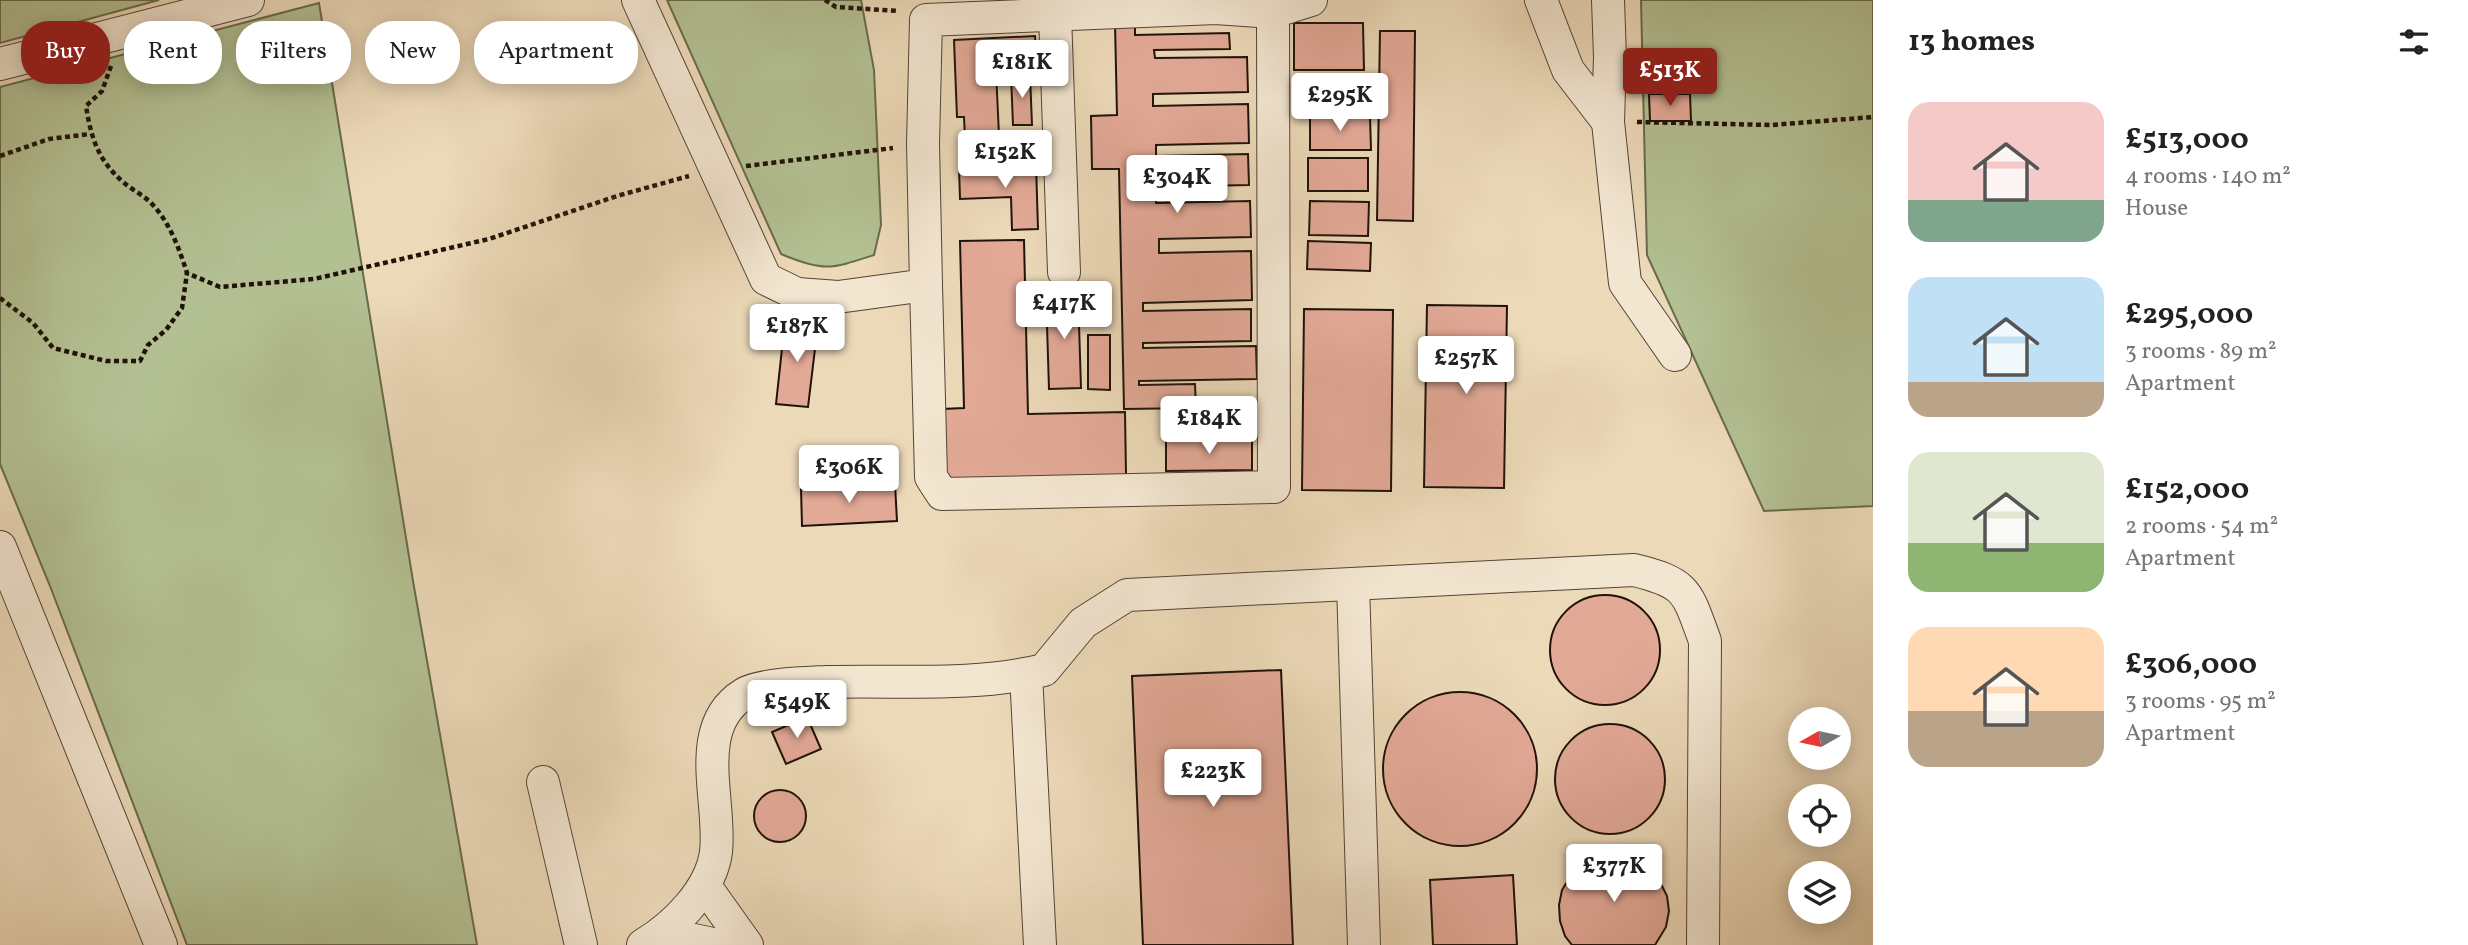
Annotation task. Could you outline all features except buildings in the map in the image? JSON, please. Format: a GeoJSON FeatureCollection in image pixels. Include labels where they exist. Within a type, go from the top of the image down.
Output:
{"type":"FeatureCollection","features":[{"type":"Feature","properties":{"kind":"street"},"geometry":{"type":"LineString","coordinates":[[0,64],[248,0]]}},
{"type":"Feature","properties":{"kind":"street"},"geometry":{"type":"LineString","coordinates":[[638,0],[766,279],[797,294],[838,296],[926,285]]}},
{"type":"Feature","properties":{"kind":"street"},"geometry":{"type":"LineString","coordinates":[[1273,12],[1274,487],[942,494],[931,477],[923,144],[926,20],[1216,8],[1273,12],[1311,0]]}},
{"type":"Feature","properties":{"kind":"street"},"geometry":{"type":"LineString","coordinates":[[1541,0],[1568,70],[1608,122]]}},
{"type":"Feature","properties":{"kind":"street"},"geometry":{"type":"LineString","coordinates":[[1608,0],[1608,122],[1625,283],[1675,355]]}},
{"type":"Feature","properties":{"kind":"street"},"geometry":{"type":"LineString","coordinates":[[1055,15],[1064,272]]}},
{"type":"Feature","properties":{"kind":"street"},"geometry":{"type":"LineString","coordinates":[[0,547],[161,945]]}},
{"type":"Feature","properties":{"kind":"street"},"geometry":{"type":"LineString","coordinates":[[646,943],[680,914],[705,886],[716,852],[713,744],[722,713],[746,693],[791,684],[983,680],[1044,670],[1083,623],[1127,595],[1634,570],[1663,577],[1688,594],[1705,641],[1703,945]]}},
{"type":"Feature","properties":{"kind":"street"},"geometry":{"type":"LineString","coordinates":[[1353,583],[1364,945]]}},
{"type":"Feature","properties":{"kind":"street"},"geometry":{"type":"LineString","coordinates":[[1026,674],[1040,945]]}},
{"type":"Feature","properties":{"kind":"street"},"geometry":{"type":"LineString","coordinates":[[543,782],[581,945]]}},
{"type":"Feature","properties":{"kind":"street"},"geometry":{"type":"LineString","coordinates":[[705,886],[747,945]]}},
{"type":"Feature","properties":{"kind":"street"},"geometry":{"type":"LineString","coordinates":[[646,943],[694,940],[717,945]]}},
{"type":"Feature","properties":{"kind":"path"},"geometry":{"type":"LineString","coordinates":[[825,0],[836,6],[876,11],[909,11],[926,20]]}},
{"type":"Feature","properties":{"kind":"path"},"geometry":{"type":"LineString","coordinates":[[0,298],[33,323],[53,348],[106,361],[140,361],[148,345],[166,330],[182,308],[187,273],[177,241],[151,203],[122,181],[103,160],[90,134],[86,106],[103,91],[122,33]]}},
{"type":"Feature","properties":{"kind":"path"},"geometry":{"type":"LineString","coordinates":[[1608,122],[1772,125],[1873,117]]}},
{"type":"Feature","properties":{"kind":"path"},"geometry":{"type":"LineString","coordinates":[[0,156],[49,139],[90,134]]}},
{"type":"Feature","properties":{"kind":"path"},"geometry":{"type":"LineString","coordinates":[[187,273],[220,286],[314,279],[489,239],[617,196],[714,169],[923,144]]}},
{"type":"Feature","properties":{"kind":"green space"},"geometry":{"type":"Polygon","coordinates":[[[0,0],[159,0],[81,21],[21,21],[21,37],[0,43],[0,0]]]}},
{"type":"Feature","properties":{"kind":"green space"},"geometry":{"type":"Polygon","coordinates":[[[667,0],[861,0],[874,70],[881,225],[874,255],[837,266],[818,266],[781,254],[667,0]]]}},
{"type":"Feature","properties":{"kind":"green space"},"geometry":{"type":"Polygon","coordinates":[[[1641,0],[1873,0],[1873,506],[1764,511],[1647,255],[1641,0]]]}},
{"type":"Feature","properties":{"kind":"green space"},"geometry":{"type":"Polygon","coordinates":[[[319,3],[322,21],[251,21],[319,3]]]}},
{"type":"Feature","properties":{"kind":"green space"},"geometry":{"type":"Polygon","coordinates":[[[236,25],[236,84],[332,84],[413,581],[477,945],[187,945],[50,586],[0,464],[0,87],[21,81],[21,84],[110,84],[110,58],[124,54],[124,84],[222,84],[222,29],[236,25]]]}}]}
